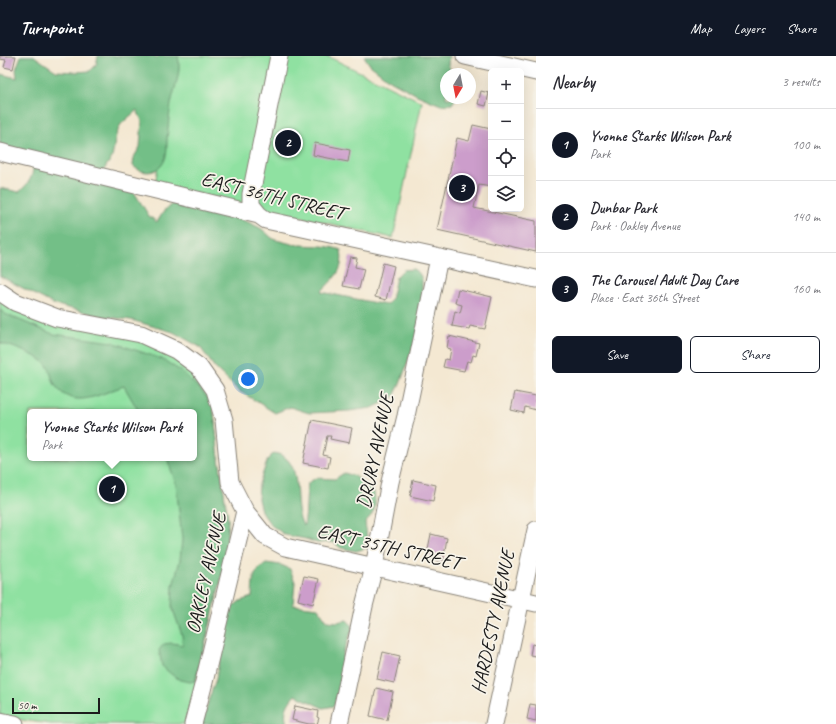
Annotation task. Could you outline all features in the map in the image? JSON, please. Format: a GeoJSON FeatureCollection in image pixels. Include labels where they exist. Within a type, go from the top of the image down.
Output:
{"type":"FeatureCollection","features":[{"type":"Feature","properties":{"kind":"street"},"geometry":{"type":"LineString","coordinates":[[259,215],[251,205],[251,194],[279,56]]}},
{"type":"Feature","properties":{"kind":"street"},"geometry":{"type":"LineString","coordinates":[[465,56],[536,72]]}},
{"type":"Feature","properties":{"kind":"street","name":"EAST 36TH STREET"},"geometry":{"type":"LineString","coordinates":[[0,152],[259,215],[266,220],[536,279]]}},
{"type":"Feature","properties":{"kind":"street","name":"DRURY AVENUE"},"geometry":{"type":"LineString","coordinates":[[338,724],[374,567],[390,482],[406,416],[438,258]]}},
{"type":"Feature","properties":{"kind":"street","name":"OAKLEY AVENUE"},"geometry":{"type":"LineString","coordinates":[[0,292],[15,302],[57,318],[141,334],[176,350],[200,368],[215,390],[224,420],[230,482],[245,511],[193,724]]}},
{"type":"Feature","properties":{"kind":"street","name":"EAST 35TH STREET"},"geometry":{"type":"LineString","coordinates":[[245,511],[265,536],[285,547],[528,602]]}},
{"type":"Feature","properties":{"kind":"street","name":"HARDESTY AVENUE"},"geometry":{"type":"LineString","coordinates":[[494,724],[528,602],[536,530]]}},
{"type":"Feature","properties":{"kind":"street"},"geometry":{"type":"LineString","coordinates":[[0,722],[15,724]]}},
{"type":"Feature","properties":{"kind":"green space"},"geometry":{"type":"Polygon","coordinates":[[[21,56],[34,56],[56,71],[76,72],[90,71],[96,65],[98,56],[155,56],[156,58],[159,56],[178,56],[179,68],[171,104],[167,152],[161,166],[148,172],[133,166],[134,157],[140,147],[142,121],[137,110],[121,124],[116,135],[112,158],[106,166],[100,182],[134,192],[149,216],[157,222],[164,211],[172,204],[205,210],[240,219],[260,228],[272,238],[279,241],[291,244],[327,247],[341,250],[342,258],[340,269],[321,292],[386,305],[391,300],[396,277],[403,270],[413,269],[419,273],[422,279],[422,312],[416,339],[400,384],[393,398],[372,408],[349,411],[309,413],[290,407],[275,413],[239,391],[215,368],[200,347],[173,332],[131,320],[100,316],[53,304],[0,276],[0,188],[19,192],[28,183],[32,175],[33,166],[34,154],[0,145],[0,74],[17,78],[16,69],[21,56]]]}},
{"type":"Feature","properties":{"kind":"green space"},"geometry":{"type":"Polygon","coordinates":[[[178,56],[327,56],[422,102],[393,238],[155,184],[178,56]]]}},
{"type":"Feature","properties":{"kind":"green space"},"geometry":{"type":"Polygon","coordinates":[[[364,56],[449,56],[448,64],[450,68],[440,68],[440,104],[452,104],[441,105],[417,95],[388,79],[370,65],[364,56]]]}},
{"type":"Feature","properties":{"kind":"green space"},"geometry":{"type":"Polygon","coordinates":[[[0,299],[144,340],[188,366],[207,387],[213,405],[228,520],[225,564],[186,724],[51,724],[0,717],[0,299]]]}},
{"type":"Feature","properties":{"kind":"green space"},"geometry":{"type":"Polygon","coordinates":[[[0,310],[5,314],[53,334],[112,342],[162,359],[182,372],[200,389],[213,405],[228,520],[225,564],[195,681],[190,682],[180,680],[171,674],[162,666],[159,650],[164,644],[172,643],[183,645],[182,635],[172,607],[173,586],[180,560],[182,539],[176,484],[168,461],[197,461],[197,409],[137,409],[124,386],[88,398],[70,398],[62,393],[55,385],[47,365],[38,358],[11,346],[0,343],[0,310]]]}},
{"type":"Feature","properties":{"kind":"green space"},"geometry":{"type":"Polygon","coordinates":[[[274,453],[284,457],[291,464],[296,485],[300,518],[304,526],[308,483],[316,478],[335,479],[344,473],[355,476],[374,492],[375,501],[373,512],[365,522],[367,538],[366,548],[356,551],[341,548],[333,542],[317,543],[306,539],[285,535],[271,525],[261,511],[258,499],[259,484],[268,459],[274,453]]]}},
{"type":"Feature","properties":{"kind":"green space"},"geometry":{"type":"Polygon","coordinates":[[[266,563],[281,565],[290,569],[295,582],[293,605],[318,608],[327,621],[337,622],[347,620],[351,624],[352,630],[343,653],[341,681],[334,706],[323,708],[295,695],[286,708],[285,716],[287,724],[202,724],[216,679],[226,621],[230,609],[240,601],[252,597],[254,577],[258,570],[266,563]]]}},
{"type":"Feature","properties":{"kind":"building"},"geometry":{"type":"Polygon","coordinates":[[[0,56],[16,56],[13,69],[4,67],[6,60],[0,59],[0,56]]]}},
{"type":"Feature","properties":{"kind":"building"},"geometry":{"type":"Polygon","coordinates":[[[481,91],[488,93],[486,106],[478,104],[481,91]]]}},
{"type":"Feature","properties":{"kind":"building"},"geometry":{"type":"Polygon","coordinates":[[[473,125],[488,128],[488,186],[479,185],[474,208],[536,221],[536,252],[437,230],[457,138],[469,141],[473,125]]]}},
{"type":"Feature","properties":{"kind":"building"},"geometry":{"type":"Polygon","coordinates":[[[315,143],[350,150],[348,162],[313,155],[315,143]]]}},
{"type":"Feature","properties":{"kind":"building"},"geometry":{"type":"Polygon","coordinates":[[[350,257],[357,258],[355,267],[364,269],[359,289],[343,286],[350,257]]]}},
{"type":"Feature","properties":{"kind":"building"},"geometry":{"type":"Polygon","coordinates":[[[383,263],[394,266],[386,300],[375,297],[383,263]]]}},
{"type":"Feature","properties":{"kind":"building"},"geometry":{"type":"Polygon","coordinates":[[[458,289],[492,297],[485,329],[470,326],[469,329],[452,326],[455,311],[460,313],[462,305],[455,303],[458,289]]]}},
{"type":"Feature","properties":{"kind":"building"},"geometry":{"type":"Polygon","coordinates":[[[449,336],[479,343],[476,356],[473,355],[471,362],[467,361],[464,371],[443,367],[445,359],[449,360],[451,349],[447,348],[449,336]]]}},
{"type":"Feature","properties":{"kind":"building"},"geometry":{"type":"Polygon","coordinates":[[[515,392],[536,396],[536,410],[525,407],[524,413],[511,410],[515,392]]]}},
{"type":"Feature","properties":{"kind":"building"},"geometry":{"type":"Polygon","coordinates":[[[312,420],[352,428],[349,443],[330,439],[331,436],[327,436],[323,455],[330,457],[328,468],[303,463],[312,420]]]}},
{"type":"Feature","properties":{"kind":"building"},"geometry":{"type":"Polygon","coordinates":[[[413,480],[436,485],[433,501],[410,496],[413,480]]]}},
{"type":"Feature","properties":{"kind":"building"},"geometry":{"type":"Polygon","coordinates":[[[431,534],[447,538],[443,562],[426,559],[431,534]]]}},
{"type":"Feature","properties":{"kind":"building"},"geometry":{"type":"Polygon","coordinates":[[[304,576],[319,579],[313,604],[298,600],[304,576]]]}},
{"type":"Feature","properties":{"kind":"building"},"geometry":{"type":"Polygon","coordinates":[[[532,644],[536,645],[536,656],[530,655],[532,644]]]}},
{"type":"Feature","properties":{"kind":"building"},"geometry":{"type":"Polygon","coordinates":[[[383,652],[400,656],[394,683],[377,679],[383,652]]]}},
{"type":"Feature","properties":{"kind":"building"},"geometry":{"type":"Polygon","coordinates":[[[376,688],[393,692],[387,720],[370,716],[376,688]]]}},
{"type":"Feature","properties":{"kind":"building"},"geometry":{"type":"Polygon","coordinates":[[[530,704],[536,705],[536,721],[527,719],[530,704]]]}},
{"type":"Feature","properties":{"kind":"building"},"geometry":{"type":"Polygon","coordinates":[[[295,706],[318,711],[317,717],[319,718],[317,724],[309,724],[292,720],[295,706]]]}},
{"type":"Feature","properties":{"kind":"place","name":"Dunbar Park"},"geometry":{"type":"Point","coordinates":[288,143]}},
{"type":"Feature","properties":{"kind":"place","name":"The Carousel Adult Day Care"},"geometry":{"type":"Point","coordinates":[462,188]}},
{"type":"Feature","properties":{"kind":"place","name":"Yvonne Starks Wilson Park"},"geometry":{"type":"Point","coordinates":[112,489]}}]}
